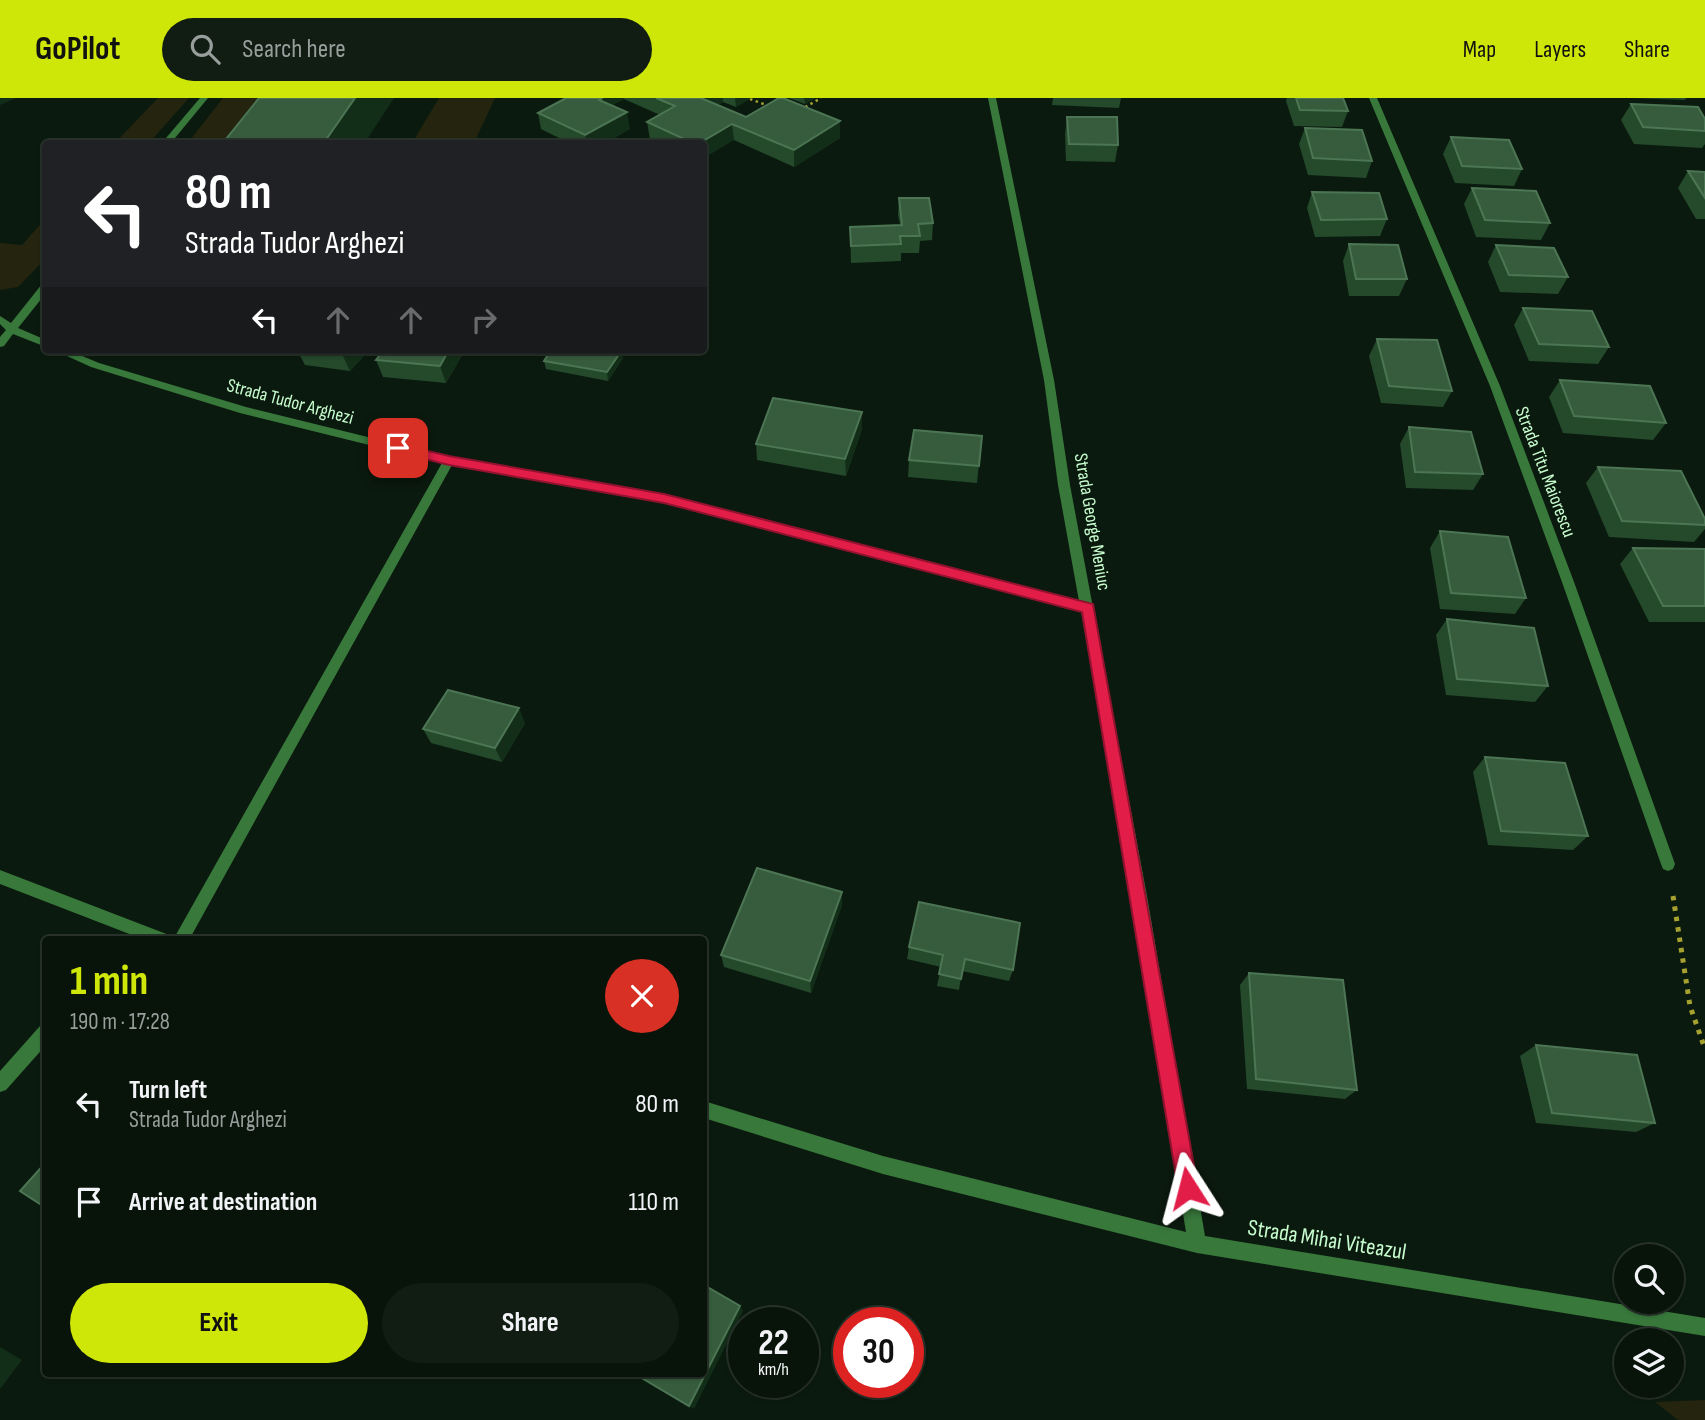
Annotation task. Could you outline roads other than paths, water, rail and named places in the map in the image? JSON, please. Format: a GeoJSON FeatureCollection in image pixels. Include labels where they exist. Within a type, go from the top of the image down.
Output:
{"type":"FeatureCollection","features":[{"type":"Feature","properties":{"kind":"street"},"geometry":{"type":"LineString","coordinates":[[168,140],[204,98]]}},
{"type":"Feature","properties":{"kind":"street","name":"Strada George Meniuc"},"geometry":{"type":"LineString","coordinates":[[992,98],[1044,356],[1064,485],[1088,608],[1197,1244]]}},
{"type":"Feature","properties":{"kind":"street","name":"Strada Titu Maiorescu"},"geometry":{"type":"LineString","coordinates":[[1373,98],[1494,386],[1568,582],[1668,864]]}},
{"type":"Feature","properties":{"kind":"street"},"geometry":{"type":"LineString","coordinates":[[0,344],[42,291]]}},
{"type":"Feature","properties":{"kind":"street"},"geometry":{"type":"LineString","coordinates":[[0,320],[11,329],[42,342]]}},
{"type":"Feature","properties":{"kind":"street","name":"Strada Tudor Arghezi"},"geometry":{"type":"LineString","coordinates":[[69,354],[95,365],[244,410],[449,461],[664,498],[1088,608]]}},
{"type":"Feature","properties":{"kind":"street"},"geometry":{"type":"LineString","coordinates":[[183,936],[449,461]]}},
{"type":"Feature","properties":{"kind":"street"},"geometry":{"type":"LineString","coordinates":[[0,877],[132,934]]}},
{"type":"Feature","properties":{"kind":"street"},"geometry":{"type":"LineString","coordinates":[[0,1084],[42,1037]]}},
{"type":"Feature","properties":{"kind":"street","name":"Strada Mihai Viteazul"},"geometry":{"type":"LineString","coordinates":[[707,1111],[883,1166],[1197,1244],[1705,1327]]}}]}
